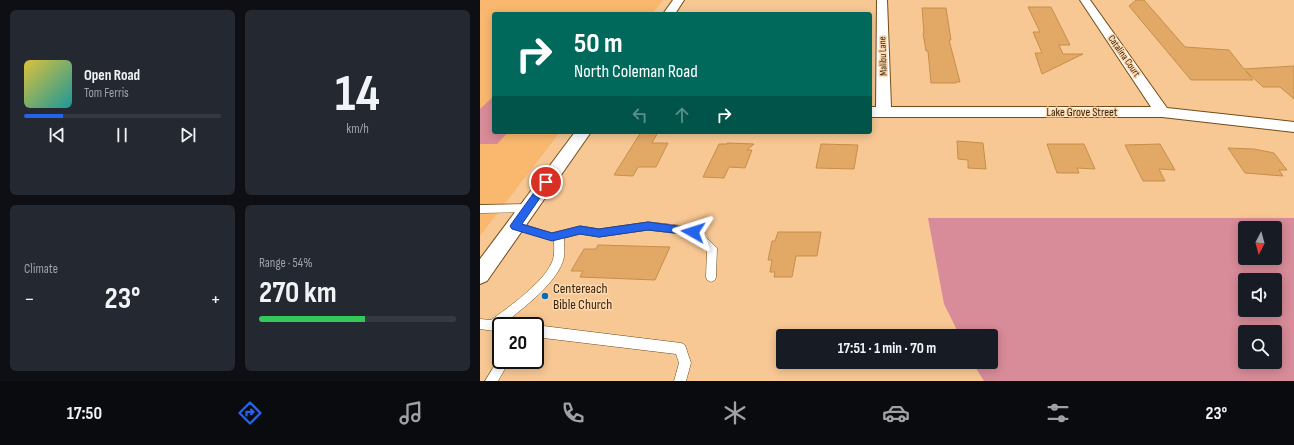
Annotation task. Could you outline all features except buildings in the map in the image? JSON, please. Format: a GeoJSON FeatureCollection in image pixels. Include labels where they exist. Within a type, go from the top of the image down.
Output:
{"type":"FeatureCollection","features":[{"type":"Feature","properties":{"kind":"street"},"geometry":{"type":"LineString","coordinates":[[670,12],[679,0]]}},
{"type":"Feature","properties":{"kind":"street","name":"Malibu Lane"},"geometry":{"type":"LineString","coordinates":[[877,112],[882,0]]}},
{"type":"Feature","properties":{"kind":"street","name":"Catalina Court"},"geometry":{"type":"LineString","coordinates":[[1085,0],[1162,112]]}},
{"type":"Feature","properties":{"kind":"street","name":"Lake Grove Street"},"geometry":{"type":"LineString","coordinates":[[877,112],[1162,112],[1294,127]]}},
{"type":"Feature","properties":{"kind":"street"},"geometry":{"type":"LineString","coordinates":[[480,275],[582,134]]}},
{"type":"Feature","properties":{"kind":"lane"},"geometry":{"type":"LineString","coordinates":[[480,209],[528,208]]}},
{"type":"Feature","properties":{"kind":"lane"},"geometry":{"type":"LineString","coordinates":[[515,226],[552,237],[580,230],[599,233],[648,226],[693,232],[712,248],[712,277]]}},
{"type":"Feature","properties":{"kind":"lane"},"geometry":{"type":"LineString","coordinates":[[491,326],[517,307],[548,277],[559,258],[559,235]]}},
{"type":"Feature","properties":{"kind":"lane"},"geometry":{"type":"LineString","coordinates":[[544,333],[681,350],[685,363],[680,381]]}},
{"type":"Feature","properties":{"kind":"lane"},"geometry":{"type":"LineString","coordinates":[[491,381],[498,369]]}},
{"type":"Feature","properties":{"kind":"shaded area"},"geometry":{"type":"Polygon","coordinates":[[[480,0],[663,0],[654,12],[492,12],[492,134],[558,134],[480,236],[480,0]]]}},
{"type":"Feature","properties":{"kind":"shaded area"},"geometry":{"type":"Polygon","coordinates":[[[492,98],[492,134],[506,134],[497,144],[480,144],[480,109],[492,98]]]}},
{"type":"Feature","properties":{"kind":"shaded area"},"geometry":{"type":"Polygon","coordinates":[[[928,218],[1294,218],[1294,381],[984,381],[976,369],[998,369],[998,329],[956,329],[944,304],[928,218]]]}},
{"type":"Feature","properties":{"kind":"place","name":"Centereach Bible Church"},"geometry":{"type":"Point","coordinates":[545,296]}},
{"type":"Feature","properties":{"kind":"route"},"geometry":{"type":"LineString","coordinates":[[546,182],[515,226],[552,237],[580,230],[599,233],[648,226],[693,232]]}}]}
